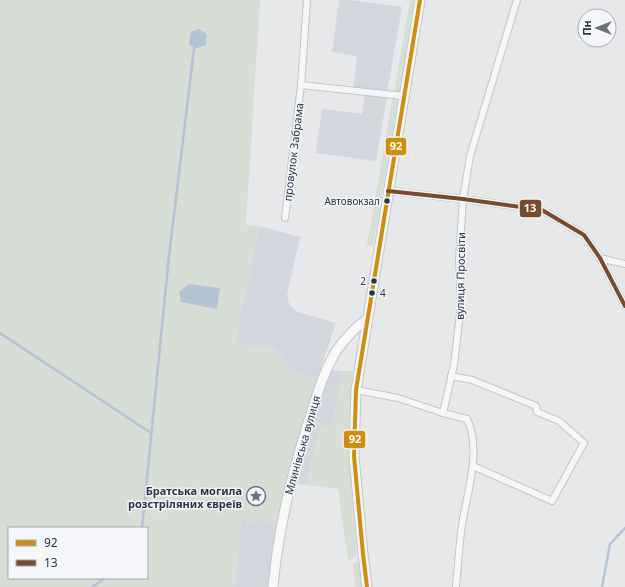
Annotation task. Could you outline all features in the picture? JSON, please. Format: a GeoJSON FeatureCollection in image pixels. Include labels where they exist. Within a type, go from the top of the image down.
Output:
{"type":"FeatureCollection","features":[{"type":"Feature","properties":{"kind":"main road"},"geometry":{"type":"LineString","coordinates":[[367,587],[354,456],[356,390],[420,0]]}},
{"type":"Feature","properties":{"kind":"main road","name":"Млинівська вулиця"},"geometry":{"type":"LineString","coordinates":[[273,587],[275,560],[286,502],[320,382],[337,350],[354,328],[367,319]]}},
{"type":"Feature","properties":{"kind":"street","name":"провулок Забрама"},"geometry":{"type":"LineString","coordinates":[[285,218],[302,85],[307,0]]}},
{"type":"Feature","properties":{"kind":"street","name":"вулиця Просвіти"},"geometry":{"type":"LineString","coordinates":[[443,414],[454,365],[461,305],[459,260],[464,199],[470,156],[517,0]]}},
{"type":"Feature","properties":{"kind":"street"},"geometry":{"type":"LineString","coordinates":[[302,85],[404,96]]}},
{"type":"Feature","properties":{"kind":"street"},"geometry":{"type":"LineString","coordinates":[[388,191],[464,199],[542,210],[584,235],[600,258],[625,306]]}},
{"type":"Feature","properties":{"kind":"street"},"geometry":{"type":"LineString","coordinates":[[600,258],[625,264]]}},
{"type":"Feature","properties":{"kind":"street"},"geometry":{"type":"LineString","coordinates":[[451,376],[472,380],[536,406],[537,412],[559,422],[584,443],[552,501],[473,466]]}},
{"type":"Feature","properties":{"kind":"street"},"geometry":{"type":"LineString","coordinates":[[356,390],[398,398],[443,414],[467,419],[471,428],[473,466],[462,526],[456,587]]}},
{"type":"Feature","properties":{"kind":"shaded area"},"geometry":{"type":"Polygon","coordinates":[[[0,0],[260,0],[246,225],[259,226],[235,343],[257,348],[274,348],[294,372],[317,380],[298,441],[278,522],[241,520],[235,587],[0,587],[0,0]]]}},
{"type":"Feature","properties":{"kind":"shaded area"},"geometry":{"type":"Polygon","coordinates":[[[339,0],[350,0],[402,7],[387,93],[353,89],[357,56],[332,52],[339,0]]]}},
{"type":"Feature","properties":{"kind":"shaded area"},"geometry":{"type":"Polygon","coordinates":[[[410,0],[414,0],[399,94],[394,93],[410,0]]]}},
{"type":"Feature","properties":{"kind":"shaded area"},"geometry":{"type":"Polygon","coordinates":[[[365,94],[387,96],[376,161],[316,153],[322,109],[362,114],[365,94]]]}},
{"type":"Feature","properties":{"kind":"shaded area"},"geometry":{"type":"Polygon","coordinates":[[[393,97],[398,98],[373,246],[367,245],[393,97]]]}},
{"type":"Feature","properties":{"kind":"shaded area"},"geometry":{"type":"Polygon","coordinates":[[[259,226],[300,237],[287,294],[289,304],[298,312],[336,323],[317,380],[294,372],[274,348],[257,348],[235,343],[259,226]]]}},
{"type":"Feature","properties":{"kind":"shaded area"},"geometry":{"type":"Polygon","coordinates":[[[331,370],[343,371],[332,427],[320,427],[306,485],[294,484],[324,383],[331,370]]]}},
{"type":"Feature","properties":{"kind":"shaded area"},"geometry":{"type":"Polygon","coordinates":[[[343,371],[353,371],[349,456],[357,555],[348,561],[338,489],[306,485],[320,427],[332,427],[343,371]]]}},
{"type":"Feature","properties":{"kind":"shaded area"},"geometry":{"type":"Polygon","coordinates":[[[241,520],[278,522],[269,587],[235,587],[241,520]]]}},
{"type":"Feature","properties":{"kind":"shaded area"},"geometry":{"type":"Polygon","coordinates":[[[358,560],[362,587],[355,587],[353,564],[358,560]]]}},
{"type":"Feature","properties":{"kind":"water"},"geometry":{"type":"Polygon","coordinates":[[[199,29],[207,34],[206,45],[194,49],[189,44],[191,32],[199,29]]]}},
{"type":"Feature","properties":{"kind":"water"},"geometry":{"type":"Polygon","coordinates":[[[189,284],[220,288],[217,309],[181,302],[179,292],[189,284]]]}},
{"type":"Feature","properties":{"kind":"waterway"},"geometry":{"type":"LineString","coordinates":[[142,527],[169,256],[194,49]]}},
{"type":"Feature","properties":{"kind":"waterway"},"geometry":{"type":"LineString","coordinates":[[0,333],[151,433]]}},
{"type":"Feature","properties":{"kind":"waterway"},"geometry":{"type":"LineString","coordinates":[[602,587],[610,544],[625,528]]}},
{"type":"Feature","properties":{"kind":"waterway"},"geometry":{"type":"LineString","coordinates":[[92,587],[104,579]]}},
{"type":"Feature","properties":{"kind":"transit line","name":"92"},"geometry":{"type":"LineString","coordinates":[[367,587],[354,456],[356,390],[420,0]]}},
{"type":"Feature","properties":{"kind":"transit line","name":"13"},"geometry":{"type":"LineString","coordinates":[[388,191],[463,199],[542,210],[584,235],[600,258],[625,306]]}},
{"type":"Feature","properties":{"kind":"place","name":"Автовокзал"},"geometry":{"type":"Point","coordinates":[387,201]}},
{"type":"Feature","properties":{"kind":"place","name":"2"},"geometry":{"type":"Point","coordinates":[374,281]}},
{"type":"Feature","properties":{"kind":"place","name":"4"},"geometry":{"type":"Point","coordinates":[372,293]}},
{"type":"Feature","properties":{"kind":"place","name":"Братська могила розстріляних євреїв"},"geometry":{"type":"Point","coordinates":[256,496]}}]}
